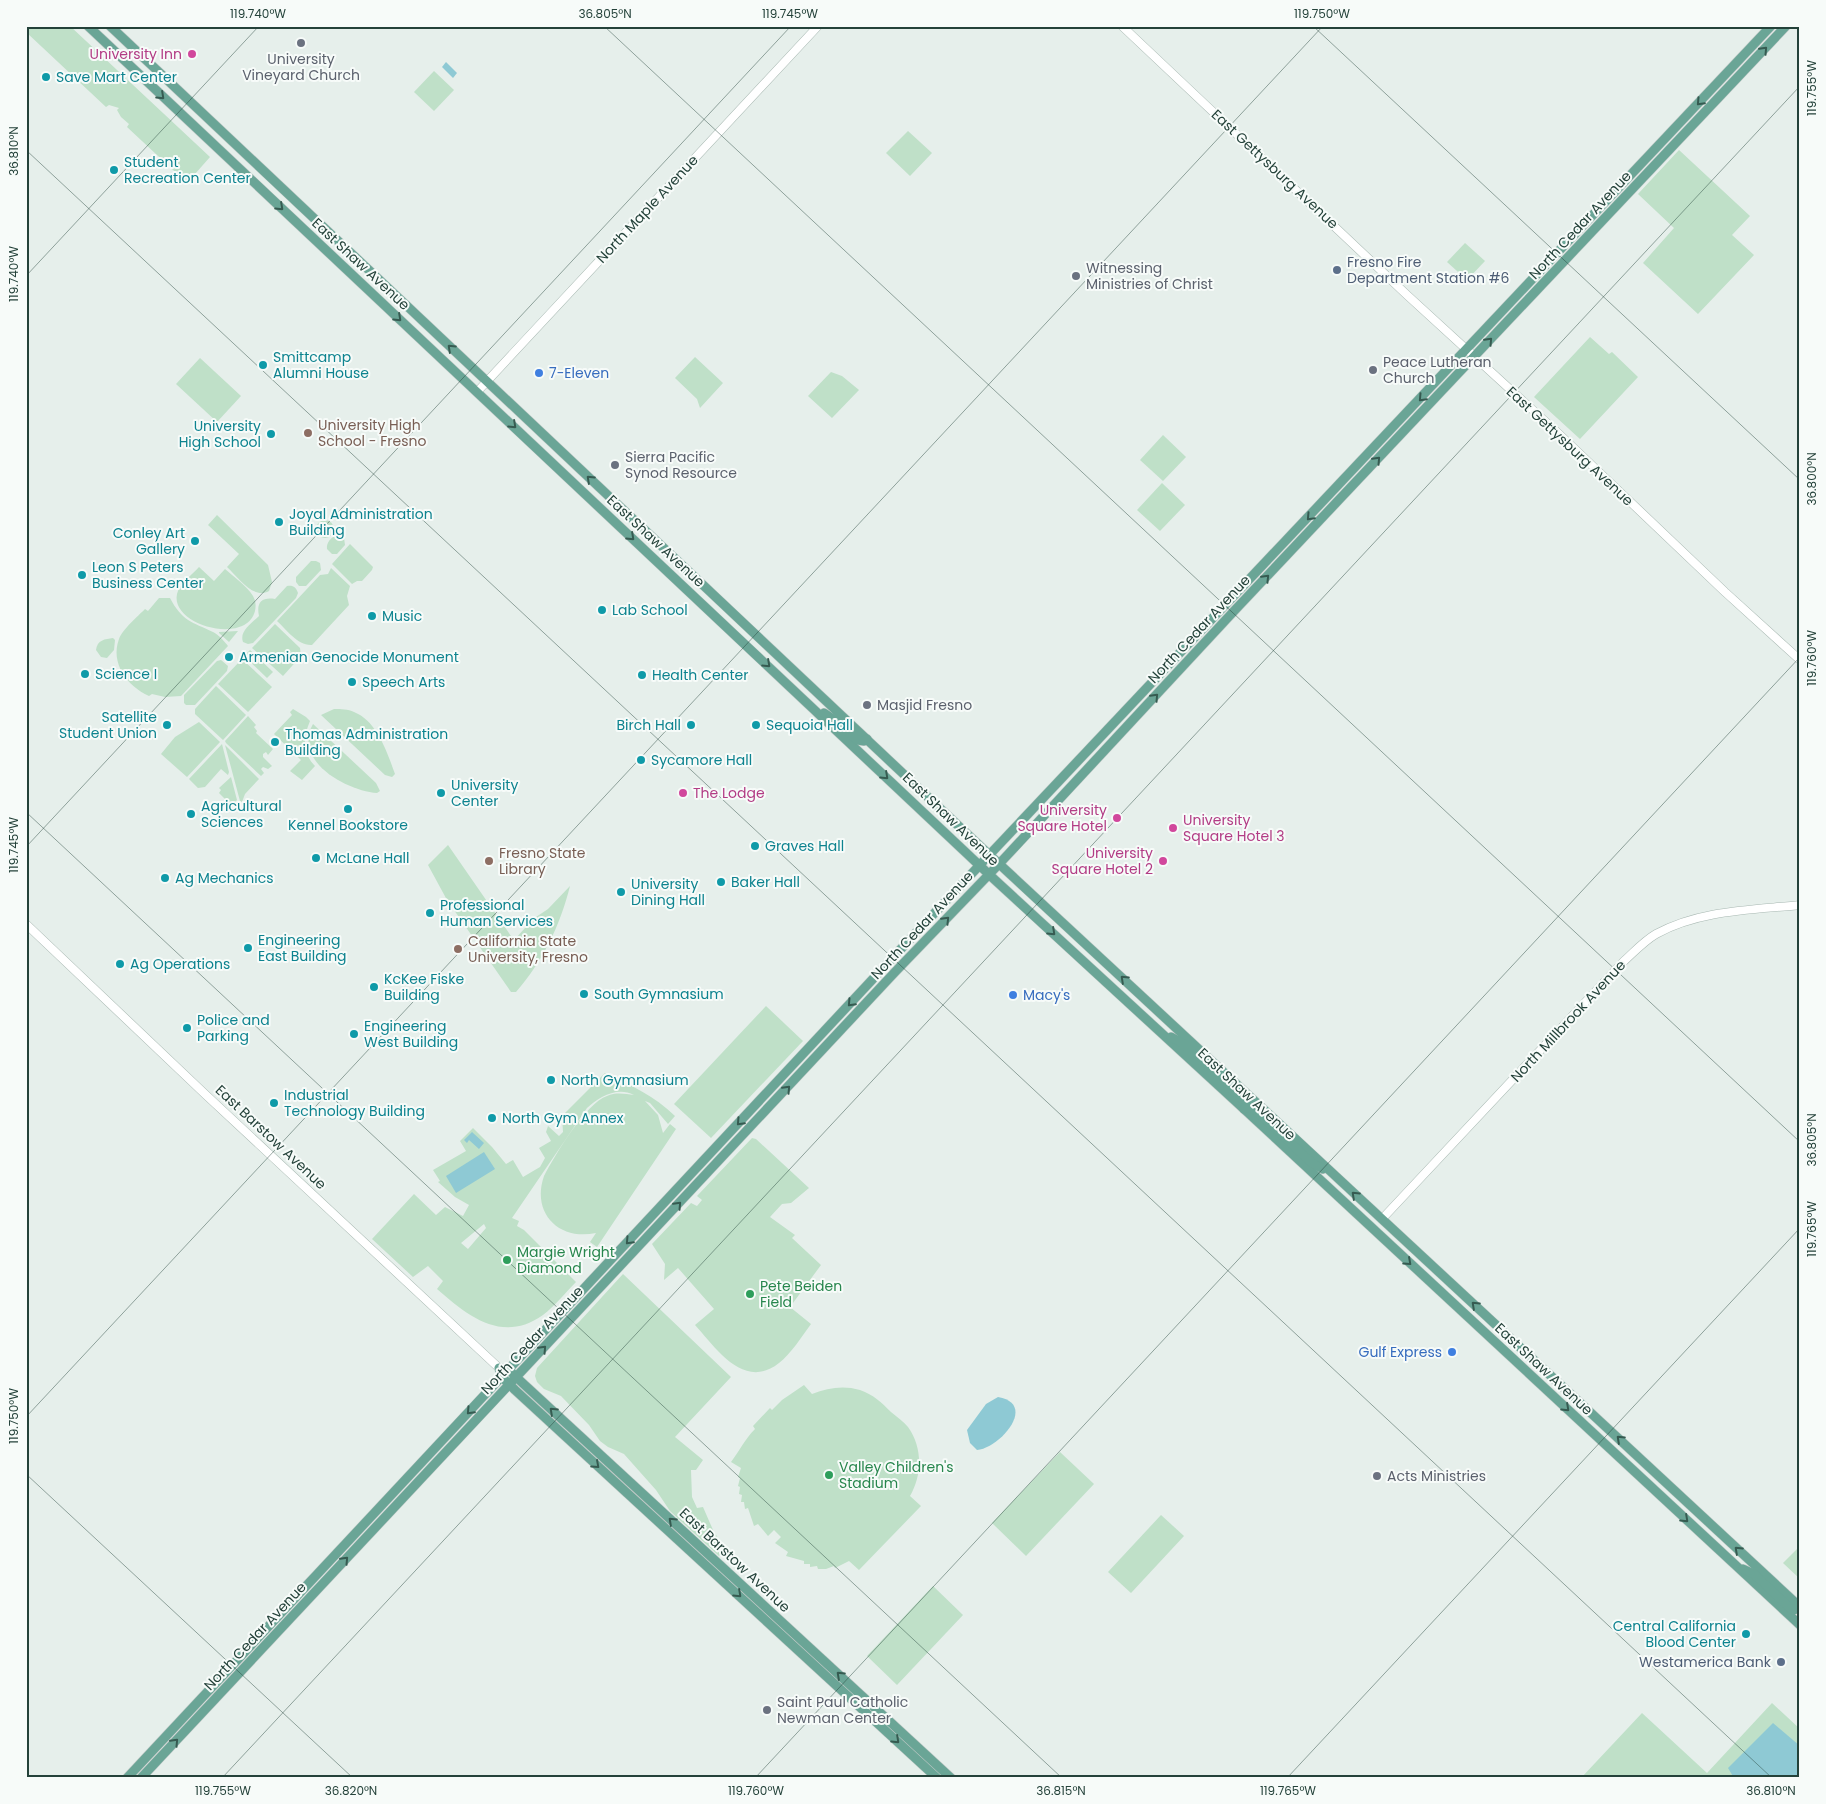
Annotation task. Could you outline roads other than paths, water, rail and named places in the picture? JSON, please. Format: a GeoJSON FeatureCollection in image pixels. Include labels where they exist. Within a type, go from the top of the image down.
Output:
{"type":"FeatureCollection","features":[{"type":"Feature","properties":{"kind":"main road","name":"East Shaw Avenue"},"geometry":{"type":"LineString","coordinates":[[88,26],[980,866],[1736,1566],[1795,1617],[1800,1626]]}},
{"type":"Feature","properties":{"kind":"main road","name":"East Shaw Avenue"},"geometry":{"type":"LineString","coordinates":[[110,26],[867,740],[1800,1607]]}},
{"type":"Feature","properties":{"kind":"main road","name":"North Cedar Avenue"},"geometry":{"type":"LineString","coordinates":[[142,1778],[895,972],[1000,864],[1094,763],[1471,353],[1560,252],[1772,26]]}},
{"type":"Feature","properties":{"kind":"main road","name":"North Cedar Avenue"},"geometry":{"type":"LineString","coordinates":[[509,1370],[927,921],[1091,748],[1471,353],[1544,283],[1786,26]]}},
{"type":"Feature","properties":{"kind":"main road"},"geometry":{"type":"LineString","coordinates":[[1544,283],[1543,276],[1560,252]]}},
{"type":"Feature","properties":{"kind":"main road"},"geometry":{"type":"LineString","coordinates":[[810,706],[836,721],[857,740],[867,740]]}},
{"type":"Feature","properties":{"kind":"main road"},"geometry":{"type":"LineString","coordinates":[[1113,741],[1112,735],[1119,725],[1119,719]]}},
{"type":"Feature","properties":{"kind":"main road"},"geometry":{"type":"LineString","coordinates":[[1094,763],[1094,754],[1106,740],[1106,733]]}},
{"type":"Feature","properties":{"kind":"main road"},"geometry":{"type":"LineString","coordinates":[[1062,796],[1060,791],[1091,748]]}},
{"type":"Feature","properties":{"kind":"main road"},"geometry":{"type":"LineString","coordinates":[[895,972],[895,965],[916,942],[927,921]]}},
{"type":"Feature","properties":{"kind":"main road"},"geometry":{"type":"LineString","coordinates":[[875,994],[876,985],[884,975],[883,970]]}},
{"type":"Feature","properties":{"kind":"main road"},"geometry":{"type":"LineString","coordinates":[[1158,1030],[1182,1043],[1242,1099],[1252,1099]]}},
{"type":"Feature","properties":{"kind":"main road"},"geometry":{"type":"LineString","coordinates":[[1244,1109],[1249,1107],[1255,1110],[1312,1164],[1336,1177]]}},
{"type":"Feature","properties":{"kind":"main road"},"geometry":{"type":"LineString","coordinates":[[500,1373],[509,1370]]}},
{"type":"Feature","properties":{"kind":"main road","name":"East Barstow Avenue"},"geometry":{"type":"LineString","coordinates":[[509,1370],[951,1778]]}},
{"type":"Feature","properties":{"kind":"main road","name":"North Cedar Avenue"},"geometry":{"type":"LineString","coordinates":[[127,1778],[339,1552],[500,1373]]}},
{"type":"Feature","properties":{"kind":"main road","name":"East Barstow Avenue"},"geometry":{"type":"LineString","coordinates":[[500,1373],[509,1384],[937,1778]]}},
{"type":"Feature","properties":{"kind":"main road"},"geometry":{"type":"LineString","coordinates":[[290,1618],[291,1610],[323,1575],[339,1552]]}},
{"type":"Feature","properties":{"kind":"main road"},"geometry":{"type":"LineString","coordinates":[[1736,1566],[1754,1574],[1791,1609],[1794,1610],[1800,1607]]}},
{"type":"Feature","properties":{"kind":"street","name":"North Maple Avenue"},"geometry":{"type":"LineString","coordinates":[[477,392],[818,26]]}},
{"type":"Feature","properties":{"kind":"street","name":"East Gettysburg Avenue"},"geometry":{"type":"LineString","coordinates":[[1122,26],[1565,439],[1725,592],[1800,660]]}},
{"type":"Feature","properties":{"kind":"street","name":"North Millbrook Avenue"},"geometry":{"type":"LineString","coordinates":[[1382,1219],[1646,941],[1673,926],[1712,914],[1800,905]]}},
{"type":"Feature","properties":{"kind":"street","name":"East Barstow Avenue"},"geometry":{"type":"LineString","coordinates":[[26,924],[500,1373]]}},
{"type":"Feature","properties":{"kind":"water"},"geometry":{"type":"Polygon","coordinates":[[[446,62],[457,73],[453,78],[442,67],[446,62]]]}},
{"type":"Feature","properties":{"kind":"water"},"geometry":{"type":"Polygon","coordinates":[[[472,1132],[484,1143],[479,1149],[469,1140],[467,1143],[464,1140],[472,1132]]]}},
{"type":"Feature","properties":{"kind":"water"},"geometry":{"type":"Polygon","coordinates":[[[484,1152],[495,1169],[456,1193],[446,1176],[484,1152]]]}},
{"type":"Feature","properties":{"kind":"water"},"geometry":{"type":"Polygon","coordinates":[[[998,1397],[1010,1401],[1015,1408],[1015,1416],[1011,1425],[996,1442],[977,1450],[970,1443],[967,1430],[986,1404],[998,1397]]]}},
{"type":"Feature","properties":{"kind":"water"},"geometry":{"type":"Polygon","coordinates":[[[1773,1723],[1800,1746],[1800,1778],[1734,1778],[1728,1768],[1773,1723]]]}},
{"type":"Feature","properties":{"kind":"place","name":"University Vineyard Church"},"geometry":{"type":"Point","coordinates":[301,43]}},
{"type":"Feature","properties":{"kind":"place","name":"University Inn"},"geometry":{"type":"Point","coordinates":[192,54]}},
{"type":"Feature","properties":{"kind":"place","name":"Save Mart Center"},"geometry":{"type":"Point","coordinates":[46,77]}},
{"type":"Feature","properties":{"kind":"place","name":"Student Recreation Center"},"geometry":{"type":"Point","coordinates":[114,170]}},
{"type":"Feature","properties":{"kind":"place","name":"Fresno Fire Department Station #6"},"geometry":{"type":"Point","coordinates":[1337,270]}},
{"type":"Feature","properties":{"kind":"place","name":"Witnessing Ministries of Christ"},"geometry":{"type":"Point","coordinates":[1076,276]}},
{"type":"Feature","properties":{"kind":"place","name":"Smittcamp Alumni House"},"geometry":{"type":"Point","coordinates":[263,365]}},
{"type":"Feature","properties":{"kind":"place","name":"Peace Lutheran Church"},"geometry":{"type":"Point","coordinates":[1373,370]}},
{"type":"Feature","properties":{"kind":"place","name":"7-Eleven"},"geometry":{"type":"Point","coordinates":[539,373]}},
{"type":"Feature","properties":{"kind":"place","name":"University High School - Fresno"},"geometry":{"type":"Point","coordinates":[308,433]}},
{"type":"Feature","properties":{"kind":"place","name":"University High School"},"geometry":{"type":"Point","coordinates":[271,434]}},
{"type":"Feature","properties":{"kind":"place","name":"Sierra Pacific Synod Resource"},"geometry":{"type":"Point","coordinates":[615,465]}},
{"type":"Feature","properties":{"kind":"place","name":"Joyal Administration Building"},"geometry":{"type":"Point","coordinates":[279,522]}},
{"type":"Feature","properties":{"kind":"place","name":"Conley Art Gallery"},"geometry":{"type":"Point","coordinates":[195,541]}},
{"type":"Feature","properties":{"kind":"place","name":"Leon S Peters Business Center"},"geometry":{"type":"Point","coordinates":[82,575]}},
{"type":"Feature","properties":{"kind":"place","name":"Lab School"},"geometry":{"type":"Point","coordinates":[602,610]}},
{"type":"Feature","properties":{"kind":"place","name":"Music"},"geometry":{"type":"Point","coordinates":[372,616]}},
{"type":"Feature","properties":{"kind":"place","name":"Armenian Genocide Monument"},"geometry":{"type":"Point","coordinates":[229,657]}},
{"type":"Feature","properties":{"kind":"place","name":"Science I"},"geometry":{"type":"Point","coordinates":[85,674]}},
{"type":"Feature","properties":{"kind":"place","name":"Health Center"},"geometry":{"type":"Point","coordinates":[642,675]}},
{"type":"Feature","properties":{"kind":"place","name":"Speech Arts"},"geometry":{"type":"Point","coordinates":[352,682]}},
{"type":"Feature","properties":{"kind":"place","name":"Masjid Fresno"},"geometry":{"type":"Point","coordinates":[867,705]}},
{"type":"Feature","properties":{"kind":"place","name":"Satellite Student Union"},"geometry":{"type":"Point","coordinates":[167,725]}},
{"type":"Feature","properties":{"kind":"place","name":"Birch Hall"},"geometry":{"type":"Point","coordinates":[691,725]}},
{"type":"Feature","properties":{"kind":"place","name":"Sequoia Hall"},"geometry":{"type":"Point","coordinates":[756,725]}},
{"type":"Feature","properties":{"kind":"place","name":"Thomas Administration Building"},"geometry":{"type":"Point","coordinates":[275,742]}},
{"type":"Feature","properties":{"kind":"place","name":"Sycamore Hall"},"geometry":{"type":"Point","coordinates":[641,760]}},
{"type":"Feature","properties":{"kind":"place","name":"University Center"},"geometry":{"type":"Point","coordinates":[441,793]}},
{"type":"Feature","properties":{"kind":"place","name":"The Lodge"},"geometry":{"type":"Point","coordinates":[683,793]}},
{"type":"Feature","properties":{"kind":"place","name":"Kennel Bookstore"},"geometry":{"type":"Point","coordinates":[348,809]}},
{"type":"Feature","properties":{"kind":"place","name":"Agricultural Sciences"},"geometry":{"type":"Point","coordinates":[191,814]}},
{"type":"Feature","properties":{"kind":"place","name":"University Square Hotel"},"geometry":{"type":"Point","coordinates":[1117,818]}},
{"type":"Feature","properties":{"kind":"place","name":"University Square Hotel 3"},"geometry":{"type":"Point","coordinates":[1173,828]}},
{"type":"Feature","properties":{"kind":"place","name":"Graves Hall"},"geometry":{"type":"Point","coordinates":[755,846]}},
{"type":"Feature","properties":{"kind":"place","name":"McLane Hall"},"geometry":{"type":"Point","coordinates":[316,858]}},
{"type":"Feature","properties":{"kind":"place","name":"Fresno State Library"},"geometry":{"type":"Point","coordinates":[489,861]}},
{"type":"Feature","properties":{"kind":"place","name":"University Square Hotel 2"},"geometry":{"type":"Point","coordinates":[1163,861]}},
{"type":"Feature","properties":{"kind":"place","name":"Ag Mechanics"},"geometry":{"type":"Point","coordinates":[165,878]}},
{"type":"Feature","properties":{"kind":"place","name":"Baker Hall"},"geometry":{"type":"Point","coordinates":[721,882]}},
{"type":"Feature","properties":{"kind":"place","name":"University Dining Hall"},"geometry":{"type":"Point","coordinates":[621,892]}},
{"type":"Feature","properties":{"kind":"place","name":"Professional Human Services"},"geometry":{"type":"Point","coordinates":[430,913]}},
{"type":"Feature","properties":{"kind":"place","name":"Engineering East Building"},"geometry":{"type":"Point","coordinates":[248,948]}},
{"type":"Feature","properties":{"kind":"place","name":"California State University, Fresno"},"geometry":{"type":"Point","coordinates":[458,949]}},
{"type":"Feature","properties":{"kind":"place","name":"Ag Operations"},"geometry":{"type":"Point","coordinates":[120,964]}},
{"type":"Feature","properties":{"kind":"place","name":"KcKee Fiske Building"},"geometry":{"type":"Point","coordinates":[374,987]}},
{"type":"Feature","properties":{"kind":"place","name":"South Gymnasium"},"geometry":{"type":"Point","coordinates":[584,994]}},
{"type":"Feature","properties":{"kind":"place","name":"Macy's"},"geometry":{"type":"Point","coordinates":[1013,995]}},
{"type":"Feature","properties":{"kind":"place","name":"Police and Parking"},"geometry":{"type":"Point","coordinates":[187,1028]}},
{"type":"Feature","properties":{"kind":"place","name":"Engineering West Building"},"geometry":{"type":"Point","coordinates":[354,1034]}},
{"type":"Feature","properties":{"kind":"place","name":"North Gymnasium"},"geometry":{"type":"Point","coordinates":[551,1080]}},
{"type":"Feature","properties":{"kind":"place","name":"Industrial Technology Building"},"geometry":{"type":"Point","coordinates":[274,1103]}},
{"type":"Feature","properties":{"kind":"place","name":"North Gym Annex"},"geometry":{"type":"Point","coordinates":[492,1118]}},
{"type":"Feature","properties":{"kind":"place","name":"Margie Wright Diamond"},"geometry":{"type":"Point","coordinates":[507,1260]}},
{"type":"Feature","properties":{"kind":"place","name":"Pete Beiden Field"},"geometry":{"type":"Point","coordinates":[750,1294]}},
{"type":"Feature","properties":{"kind":"place","name":"Gulf Express"},"geometry":{"type":"Point","coordinates":[1452,1352]}},
{"type":"Feature","properties":{"kind":"place","name":"Valley Children's Stadium"},"geometry":{"type":"Point","coordinates":[829,1475]}},
{"type":"Feature","properties":{"kind":"place","name":"Acts Ministries"},"geometry":{"type":"Point","coordinates":[1377,1476]}},
{"type":"Feature","properties":{"kind":"place","name":"Central California Blood Center"},"geometry":{"type":"Point","coordinates":[1746,1634]}},
{"type":"Feature","properties":{"kind":"place","name":"Westamerica Bank"},"geometry":{"type":"Point","coordinates":[1781,1662]}},
{"type":"Feature","properties":{"kind":"place","name":"Saint Paul Catholic Newman Center"},"geometry":{"type":"Point","coordinates":[767,1710]}}]}
